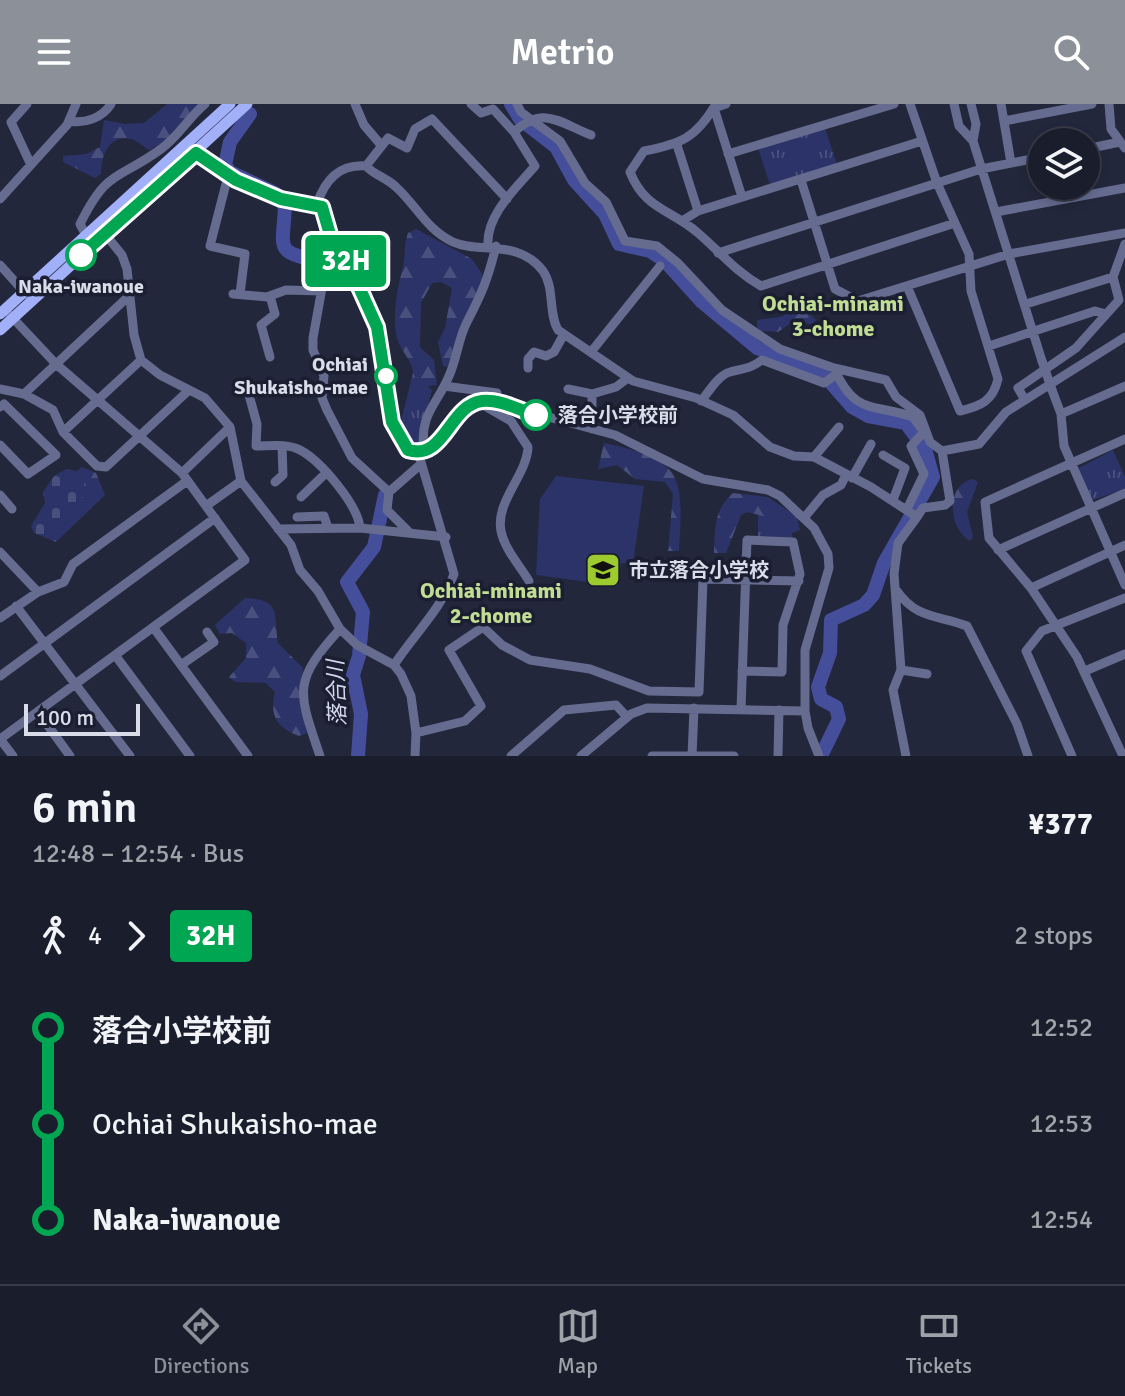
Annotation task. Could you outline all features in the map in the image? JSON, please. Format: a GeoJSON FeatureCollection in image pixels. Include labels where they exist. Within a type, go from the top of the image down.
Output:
{"type":"FeatureCollection","features":[{"type":"Feature","properties":{"kind":"main road"},"geometry":{"type":"LineString","coordinates":[[28,296],[230,104]]}},
{"type":"Feature","properties":{"kind":"main road"},"geometry":{"type":"LineString","coordinates":[[0,330],[6,314],[105,234],[247,104]]}},
{"type":"Feature","properties":{"kind":"street"},"geometry":{"type":"LineString","coordinates":[[27,104],[11,122],[31,165]]}},
{"type":"Feature","properties":{"kind":"street"},"geometry":{"type":"LineString","coordinates":[[0,199],[69,121],[76,104]]}},
{"type":"Feature","properties":{"kind":"street"},"geometry":{"type":"LineString","coordinates":[[69,121],[81,123],[105,113],[111,104]]}},
{"type":"Feature","properties":{"kind":"street"},"geometry":{"type":"LineString","coordinates":[[87,237],[80,224],[95,192],[108,180],[159,151],[205,104]]}},
{"type":"Feature","properties":{"kind":"street"},"geometry":{"type":"LineString","coordinates":[[355,104],[364,125],[381,145]]}},
{"type":"Feature","properties":{"kind":"street"},"geometry":{"type":"LineString","coordinates":[[471,104],[481,113],[493,109],[523,123],[568,152],[585,183],[606,202],[625,241],[657,246],[678,263],[722,310],[754,335],[833,375],[860,404],[913,417],[918,436],[942,451],[979,444],[1006,412],[1124,341]]}},
{"type":"Feature","properties":{"kind":"street"},"geometry":{"type":"LineString","coordinates":[[394,665],[413,636],[429,623],[454,574],[446,537],[421,464],[421,452],[426,420],[436,394],[444,386],[466,323],[486,287],[492,246],[491,226],[507,199],[535,166],[517,104]]}},
{"type":"Feature","properties":{"kind":"street"},"geometry":{"type":"LineString","coordinates":[[726,104],[715,106],[695,133],[677,145],[644,151],[630,172],[637,190],[655,208],[682,221],[740,275],[761,286],[955,223]]}},
{"type":"Feature","properties":{"kind":"street"},"geometry":{"type":"LineString","coordinates":[[728,154],[894,104]]}},
{"type":"Feature","properties":{"kind":"street"},"geometry":{"type":"LineString","coordinates":[[907,286],[960,411],[982,405],[995,392],[998,379],[971,291],[969,254],[937,183],[910,104]]}},
{"type":"Feature","properties":{"kind":"street"},"geometry":{"type":"LineString","coordinates":[[954,104],[959,126],[973,141]]}},
{"type":"Feature","properties":{"kind":"street"},"geometry":{"type":"LineString","coordinates":[[971,104],[976,124],[973,141],[1061,414],[1064,446],[1125,585]]}},
{"type":"Feature","properties":{"kind":"street"},"geometry":{"type":"LineString","coordinates":[[1001,104],[1011,163]]}},
{"type":"Feature","properties":{"kind":"street"},"geometry":{"type":"LineString","coordinates":[[1004,121],[1092,104]]}},
{"type":"Feature","properties":{"kind":"street"},"geometry":{"type":"LineString","coordinates":[[1100,147],[1122,145],[1111,129],[1109,104]]}},
{"type":"Feature","properties":{"kind":"street"},"geometry":{"type":"LineString","coordinates":[[715,106],[742,197]]}},
{"type":"Feature","properties":{"kind":"street"},"geometry":{"type":"LineString","coordinates":[[523,123],[540,116],[591,135]]}},
{"type":"Feature","properties":{"kind":"street"},"geometry":{"type":"LineString","coordinates":[[366,166],[388,138],[407,148],[415,129],[432,119],[507,199]]}},
{"type":"Feature","properties":{"kind":"street"},"geometry":{"type":"LineString","coordinates":[[682,221],[698,211],[922,141]]}},
{"type":"Feature","properties":{"kind":"street"},"geometry":{"type":"LineString","coordinates":[[187,143],[228,176],[281,199],[317,204],[325,214],[331,238],[350,267],[377,327],[388,403],[397,435],[408,450],[421,452],[434,446],[475,399],[497,393]]}},
{"type":"Feature","properties":{"kind":"street"},"geometry":{"type":"LineString","coordinates":[[677,145],[698,211]]}},
{"type":"Feature","properties":{"kind":"street"},"geometry":{"type":"LineString","coordinates":[[718,253],[981,169],[1028,160]]}},
{"type":"Feature","properties":{"kind":"street"},"geometry":{"type":"LineString","coordinates":[[317,204],[326,181],[346,167],[366,166],[400,191],[424,221],[451,241],[466,247],[492,246],[519,254],[545,274],[554,322],[564,334],[628,378],[646,387],[701,401],[733,415],[770,447],[794,456],[814,457],[912,513]]}},
{"type":"Feature","properties":{"kind":"street"},"geometry":{"type":"LineString","coordinates":[[228,176],[210,246],[245,254],[237,294],[270,296],[286,290],[321,291]]}},
{"type":"Feature","properties":{"kind":"street"},"geometry":{"type":"LineString","coordinates":[[801,180],[835,289],[858,301],[1009,254],[1125,233]]}},
{"type":"Feature","properties":{"kind":"street"},"geometry":{"type":"LineString","coordinates":[[996,212],[1125,188]]}},
{"type":"Feature","properties":{"kind":"street"},"geometry":{"type":"LineString","coordinates":[[105,234],[122,255],[134,335],[141,360],[188,391],[205,398],[230,427],[241,481],[291,545],[300,570],[318,591],[340,629],[360,647],[394,665],[411,696],[416,733],[415,756]]}},
{"type":"Feature","properties":{"kind":"street"},"geometry":{"type":"LineString","coordinates":[[331,238],[313,350],[324,376],[322,398],[352,458],[389,492]]}},
{"type":"Feature","properties":{"kind":"street"},"geometry":{"type":"LineString","coordinates":[[1025,400],[1018,388],[1076,348],[1119,300],[1113,277],[1125,244]]}},
{"type":"Feature","properties":{"kind":"street"},"geometry":{"type":"LineString","coordinates":[[0,265],[28,296]]}},
{"type":"Feature","properties":{"kind":"street"},"geometry":{"type":"LineString","coordinates":[[591,352],[660,266]]}},
{"type":"Feature","properties":{"kind":"street"},"geometry":{"type":"LineString","coordinates":[[1026,304],[1113,277]]}},
{"type":"Feature","properties":{"kind":"street"},"geometry":{"type":"LineString","coordinates":[[24,394],[130,295]]}},
{"type":"Feature","properties":{"kind":"street"},"geometry":{"type":"LineString","coordinates":[[270,296],[275,314],[261,325],[270,357]]}},
{"type":"Feature","properties":{"kind":"street"},"geometry":{"type":"LineString","coordinates":[[989,346],[1095,311],[1106,314]]}},
{"type":"Feature","properties":{"kind":"street"},"geometry":{"type":"LineString","coordinates":[[6,314],[56,364],[184,477],[245,560],[0,739],[13,756]]}},
{"type":"Feature","properties":{"kind":"street"},"geometry":{"type":"LineString","coordinates":[[528,368],[528,359],[534,352],[546,356],[554,352],[564,334]]}},
{"type":"Feature","properties":{"kind":"street"},"geometry":{"type":"LineString","coordinates":[[63,432],[141,360]]}},
{"type":"Feature","properties":{"kind":"street"},"geometry":{"type":"LineString","coordinates":[[701,401],[720,378],[730,372],[750,369],[762,360],[833,375],[886,380],[896,397],[920,415],[918,436],[911,446],[924,474],[912,513],[895,551],[894,574],[901,670],[893,690],[906,756]]}},
{"type":"Feature","properties":{"kind":"street"},"geometry":{"type":"LineString","coordinates":[[568,389],[592,394],[616,387],[628,378]]}},
{"type":"Feature","properties":{"kind":"street"},"geometry":{"type":"LineString","coordinates":[[444,386],[475,399],[511,421],[528,447],[523,469],[500,519],[503,538],[529,581]]}},
{"type":"Feature","properties":{"kind":"street"},"geometry":{"type":"LineString","coordinates":[[1061,414],[1125,386]]}},
{"type":"Feature","properties":{"kind":"street"},"geometry":{"type":"LineString","coordinates":[[0,389],[24,394],[53,410],[63,432],[97,466],[106,467],[188,391]]}},
{"type":"Feature","properties":{"kind":"street"},"geometry":{"type":"LineString","coordinates":[[592,394],[592,429]]}},
{"type":"Feature","properties":{"kind":"street"},"geometry":{"type":"LineString","coordinates":[[249,395],[257,424],[256,446],[282,446],[299,450],[353,505],[360,528]]}},
{"type":"Feature","properties":{"kind":"street"},"geometry":{"type":"LineString","coordinates":[[475,399],[500,403],[636,443],[703,479],[768,490],[780,496],[804,518],[823,541],[829,568],[807,640],[805,711],[818,755]]}},
{"type":"Feature","properties":{"kind":"street"},"geometry":{"type":"LineString","coordinates":[[0,407],[4,404],[56,455],[28,474],[0,445]]}},
{"type":"Feature","properties":{"kind":"street"},"geometry":{"type":"LineString","coordinates":[[0,618],[38,592],[64,582],[73,564],[184,477],[230,427]]}},
{"type":"Feature","properties":{"kind":"street"},"geometry":{"type":"LineString","coordinates":[[814,457],[839,427]]}},
{"type":"Feature","properties":{"kind":"street"},"geometry":{"type":"LineString","coordinates":[[1123,756],[1085,671],[1031,588],[989,538],[985,502],[1125,439]]}},
{"type":"Feature","properties":{"kind":"street"},"geometry":{"type":"LineString","coordinates":[[804,518],[823,495],[841,485],[871,444]]}},
{"type":"Feature","properties":{"kind":"street"},"geometry":{"type":"LineString","coordinates":[[275,482],[283,475],[282,446]]}},
{"type":"Feature","properties":{"kind":"street"},"geometry":{"type":"LineString","coordinates":[[912,513],[950,501],[942,451]]}},
{"type":"Feature","properties":{"kind":"street"},"geometry":{"type":"LineString","coordinates":[[883,455],[905,468],[893,500]]}},
{"type":"Feature","properties":{"kind":"street"},"geometry":{"type":"LineString","coordinates":[[409,532],[387,510],[389,492],[421,464]]}},
{"type":"Feature","properties":{"kind":"street"},"geometry":{"type":"LineString","coordinates":[[301,497],[325,474]]}},
{"type":"Feature","properties":{"kind":"street"},"geometry":{"type":"LineString","coordinates":[[206,506],[241,481]]}},
{"type":"Feature","properties":{"kind":"street"},"geometry":{"type":"LineString","coordinates":[[998,550],[1125,493]]}},
{"type":"Feature","properties":{"kind":"street"},"geometry":{"type":"LineString","coordinates":[[0,495],[12,509]]}},
{"type":"Feature","properties":{"kind":"street"},"geometry":{"type":"LineString","coordinates":[[297,517],[324,516],[328,528]]}},
{"type":"Feature","properties":{"kind":"street"},"geometry":{"type":"LineString","coordinates":[[0,676],[215,518]]}},
{"type":"Feature","properties":{"kind":"street"},"geometry":{"type":"LineString","coordinates":[[278,529],[360,528],[446,537]]}},
{"type":"Feature","properties":{"kind":"street"},"geometry":{"type":"LineString","coordinates":[[741,709],[742,671],[745,580],[747,540],[793,542],[799,581],[783,625],[782,672],[742,671]]}},
{"type":"Feature","properties":{"kind":"street"},"geometry":{"type":"LineString","coordinates":[[1031,588],[1125,545]]}},
{"type":"Feature","properties":{"kind":"street"},"geometry":{"type":"LineString","coordinates":[[0,552],[38,592]]}},
{"type":"Feature","properties":{"kind":"street"},"geometry":{"type":"LineString","coordinates":[[416,733],[465,721],[481,706],[449,650],[483,627],[502,645],[530,660],[590,669],[649,691],[699,692],[703,579],[799,581]]}},
{"type":"Feature","properties":{"kind":"street"},"geometry":{"type":"LineString","coordinates":[[897,591],[926,615],[967,626],[1017,724],[1028,756]]}},
{"type":"Feature","properties":{"kind":"street"},"geometry":{"type":"LineString","coordinates":[[1072,756],[1026,651],[1042,631],[1125,598]]}},
{"type":"Feature","properties":{"kind":"street"},"geometry":{"type":"LineString","coordinates":[[16,606],[130,756]]}},
{"type":"Feature","properties":{"kind":"street"},"geometry":{"type":"LineString","coordinates":[[153,627],[248,756]]}},
{"type":"Feature","properties":{"kind":"street"},"geometry":{"type":"LineString","coordinates":[[320,756],[305,711],[304,677],[314,657],[340,629]]}},
{"type":"Feature","properties":{"kind":"street"},"geometry":{"type":"LineString","coordinates":[[181,665],[214,642],[207,632]]}},
{"type":"Feature","properties":{"kind":"street"},"geometry":{"type":"LineString","coordinates":[[115,655],[190,756]]}},
{"type":"Feature","properties":{"kind":"street"},"geometry":{"type":"LineString","coordinates":[[1085,671],[1125,655]]}},
{"type":"Feature","properties":{"kind":"street"},"geometry":{"type":"LineString","coordinates":[[901,670],[927,674]]}},
{"type":"Feature","properties":{"kind":"street"},"geometry":{"type":"LineString","coordinates":[[511,756],[564,710],[616,705],[627,717]]}},
{"type":"Feature","properties":{"kind":"street"},"geometry":{"type":"LineString","coordinates":[[581,756],[627,717],[647,708],[805,711]]}},
{"type":"Feature","properties":{"kind":"street"},"geometry":{"type":"LineString","coordinates":[[692,756],[694,708]]}},
{"type":"Feature","properties":{"kind":"street"},"geometry":{"type":"LineString","coordinates":[[778,756],[779,710]]}},
{"type":"Feature","properties":{"kind":"street"},"geometry":{"type":"LineString","coordinates":[[38,712],[70,756]]}},
{"type":"Feature","properties":{"kind":"street"},"geometry":{"type":"LineString","coordinates":[[652,756],[734,756]]}},
{"type":"Feature","properties":{"kind":"green space"},"geometry":{"type":"Polygon","coordinates":[[[167,104],[199,104],[165,141],[149,150],[132,139],[124,138],[112,143],[105,153],[101,174],[95,178],[63,162],[63,156],[86,154],[100,147],[104,120],[125,124],[144,123],[167,104]]]}},
{"type":"Feature","properties":{"kind":"green space"},"geometry":{"type":"Polygon","coordinates":[[[825,128],[837,165],[770,185],[758,148],[825,128]]]}},
{"type":"Feature","properties":{"kind":"green space"},"geometry":{"type":"Polygon","coordinates":[[[416,229],[472,259],[482,274],[482,285],[448,367],[443,366],[438,342],[445,328],[452,288],[441,282],[432,283],[421,303],[420,347],[434,360],[437,385],[427,386],[413,373],[396,334],[396,302],[406,243],[408,233],[416,229]]]}},
{"type":"Feature","properties":{"kind":"green space"},"geometry":{"type":"Polygon","coordinates":[[[798,308],[807,311],[816,320],[813,325],[795,320],[778,332],[760,331],[757,327],[757,320],[780,317],[798,308]]]}},
{"type":"Feature","properties":{"kind":"green space"},"geometry":{"type":"Polygon","coordinates":[[[413,373],[432,390],[418,446],[404,436],[401,421],[413,373]]]}},
{"type":"Feature","properties":{"kind":"green space"},"geometry":{"type":"Polygon","coordinates":[[[604,443],[651,457],[665,465],[674,476],[679,489],[679,551],[668,551],[673,494],[665,482],[635,479],[617,465],[598,469],[604,443]]]}},
{"type":"Feature","properties":{"kind":"green space"},"geometry":{"type":"Polygon","coordinates":[[[1113,450],[1125,477],[1125,489],[1092,500],[1079,468],[1113,450]]]}},
{"type":"Feature","properties":{"kind":"green space"},"geometry":{"type":"Polygon","coordinates":[[[82,467],[96,473],[105,495],[56,542],[56,522],[89,490],[77,471],[82,467]]]}},
{"type":"Feature","properties":{"kind":"green space"},"geometry":{"type":"Polygon","coordinates":[[[66,469],[77,471],[89,490],[56,522],[56,542],[34,533],[31,526],[45,503],[43,492],[54,476],[66,469]]]}},
{"type":"Feature","properties":{"kind":"green space"},"geometry":{"type":"Polygon","coordinates":[[[556,476],[644,486],[633,564],[621,563],[618,586],[536,575],[540,499],[556,476]]]}},
{"type":"Feature","properties":{"kind":"green space"},"geometry":{"type":"Polygon","coordinates":[[[973,479],[978,482],[967,512],[973,537],[970,541],[957,527],[953,507],[958,489],[973,479]]]}},
{"type":"Feature","properties":{"kind":"green space"},"geometry":{"type":"Polygon","coordinates":[[[733,493],[768,497],[797,517],[800,530],[792,533],[779,520],[747,512],[741,515],[726,553],[714,553],[719,513],[733,493]]]}},
{"type":"Feature","properties":{"kind":"green space"},"geometry":{"type":"Polygon","coordinates":[[[758,512],[780,520],[792,533],[792,539],[758,538],[758,512]]]}},
{"type":"Feature","properties":{"kind":"green space"},"geometry":{"type":"Polygon","coordinates":[[[245,598],[271,605],[278,643],[303,668],[300,694],[307,733],[299,736],[280,725],[273,708],[275,692],[266,683],[235,682],[229,677],[246,658],[246,643],[232,633],[220,634],[215,625],[245,598]]]}},
{"type":"Feature","properties":{"kind":"waterway"},"geometry":{"type":"LineString","coordinates":[[511,104],[520,119],[556,147],[574,180],[605,214],[619,244],[650,251],[665,261],[702,302],[757,348],[824,375],[852,407],[868,416],[906,423],[925,449],[933,477],[884,563],[873,595],[864,605],[831,620],[830,653],[818,687],[821,699],[836,707],[839,719],[821,756]]}},
{"type":"Feature","properties":{"kind":"waterway","name":"落合川"},"geometry":{"type":"LineString","coordinates":[[250,114],[230,142],[225,165],[230,172],[275,193],[285,206],[284,247],[296,255],[323,261],[320,279]]}},
{"type":"Feature","properties":{"kind":"waterway","name":"落合川"},"geometry":{"type":"LineString","coordinates":[[358,756],[361,714],[353,675],[359,656],[363,612],[347,582],[374,547],[385,495]]}},
{"type":"Feature","properties":{"kind":"bus line","name":"32H"},"geometry":{"type":"LineString","coordinates":[[81,255],[196,153],[236,180],[268,190],[281,199],[322,207],[329,234],[350,267],[377,327],[392,422],[408,450],[426,451],[434,446],[462,411],[478,402],[500,403],[536,415]]}},
{"type":"Feature","properties":{"kind":"place","name":"Naka-iwanoue"},"geometry":{"type":"Point","coordinates":[81,255]}},
{"type":"Feature","properties":{"kind":"place","name":"Ochiai Shukaisho-mae"},"geometry":{"type":"Point","coordinates":[386,376]}},
{"type":"Feature","properties":{"kind":"place","name":"落合小学校前"},"geometry":{"type":"Point","coordinates":[536,415]}},
{"type":"Feature","properties":{"kind":"place","name":"市立落合小学校"},"geometry":{"type":"Point","coordinates":[603,570]}},
{"type":"Feature","properties":{"kind":"district","name":"Ochiai-minami 3-chome"},"geometry":{"type":"Point","coordinates":[833,316]}},
{"type":"Feature","properties":{"kind":"district","name":"Ochiai-minami 2-chome"},"geometry":{"type":"Point","coordinates":[491,602]}}]}
